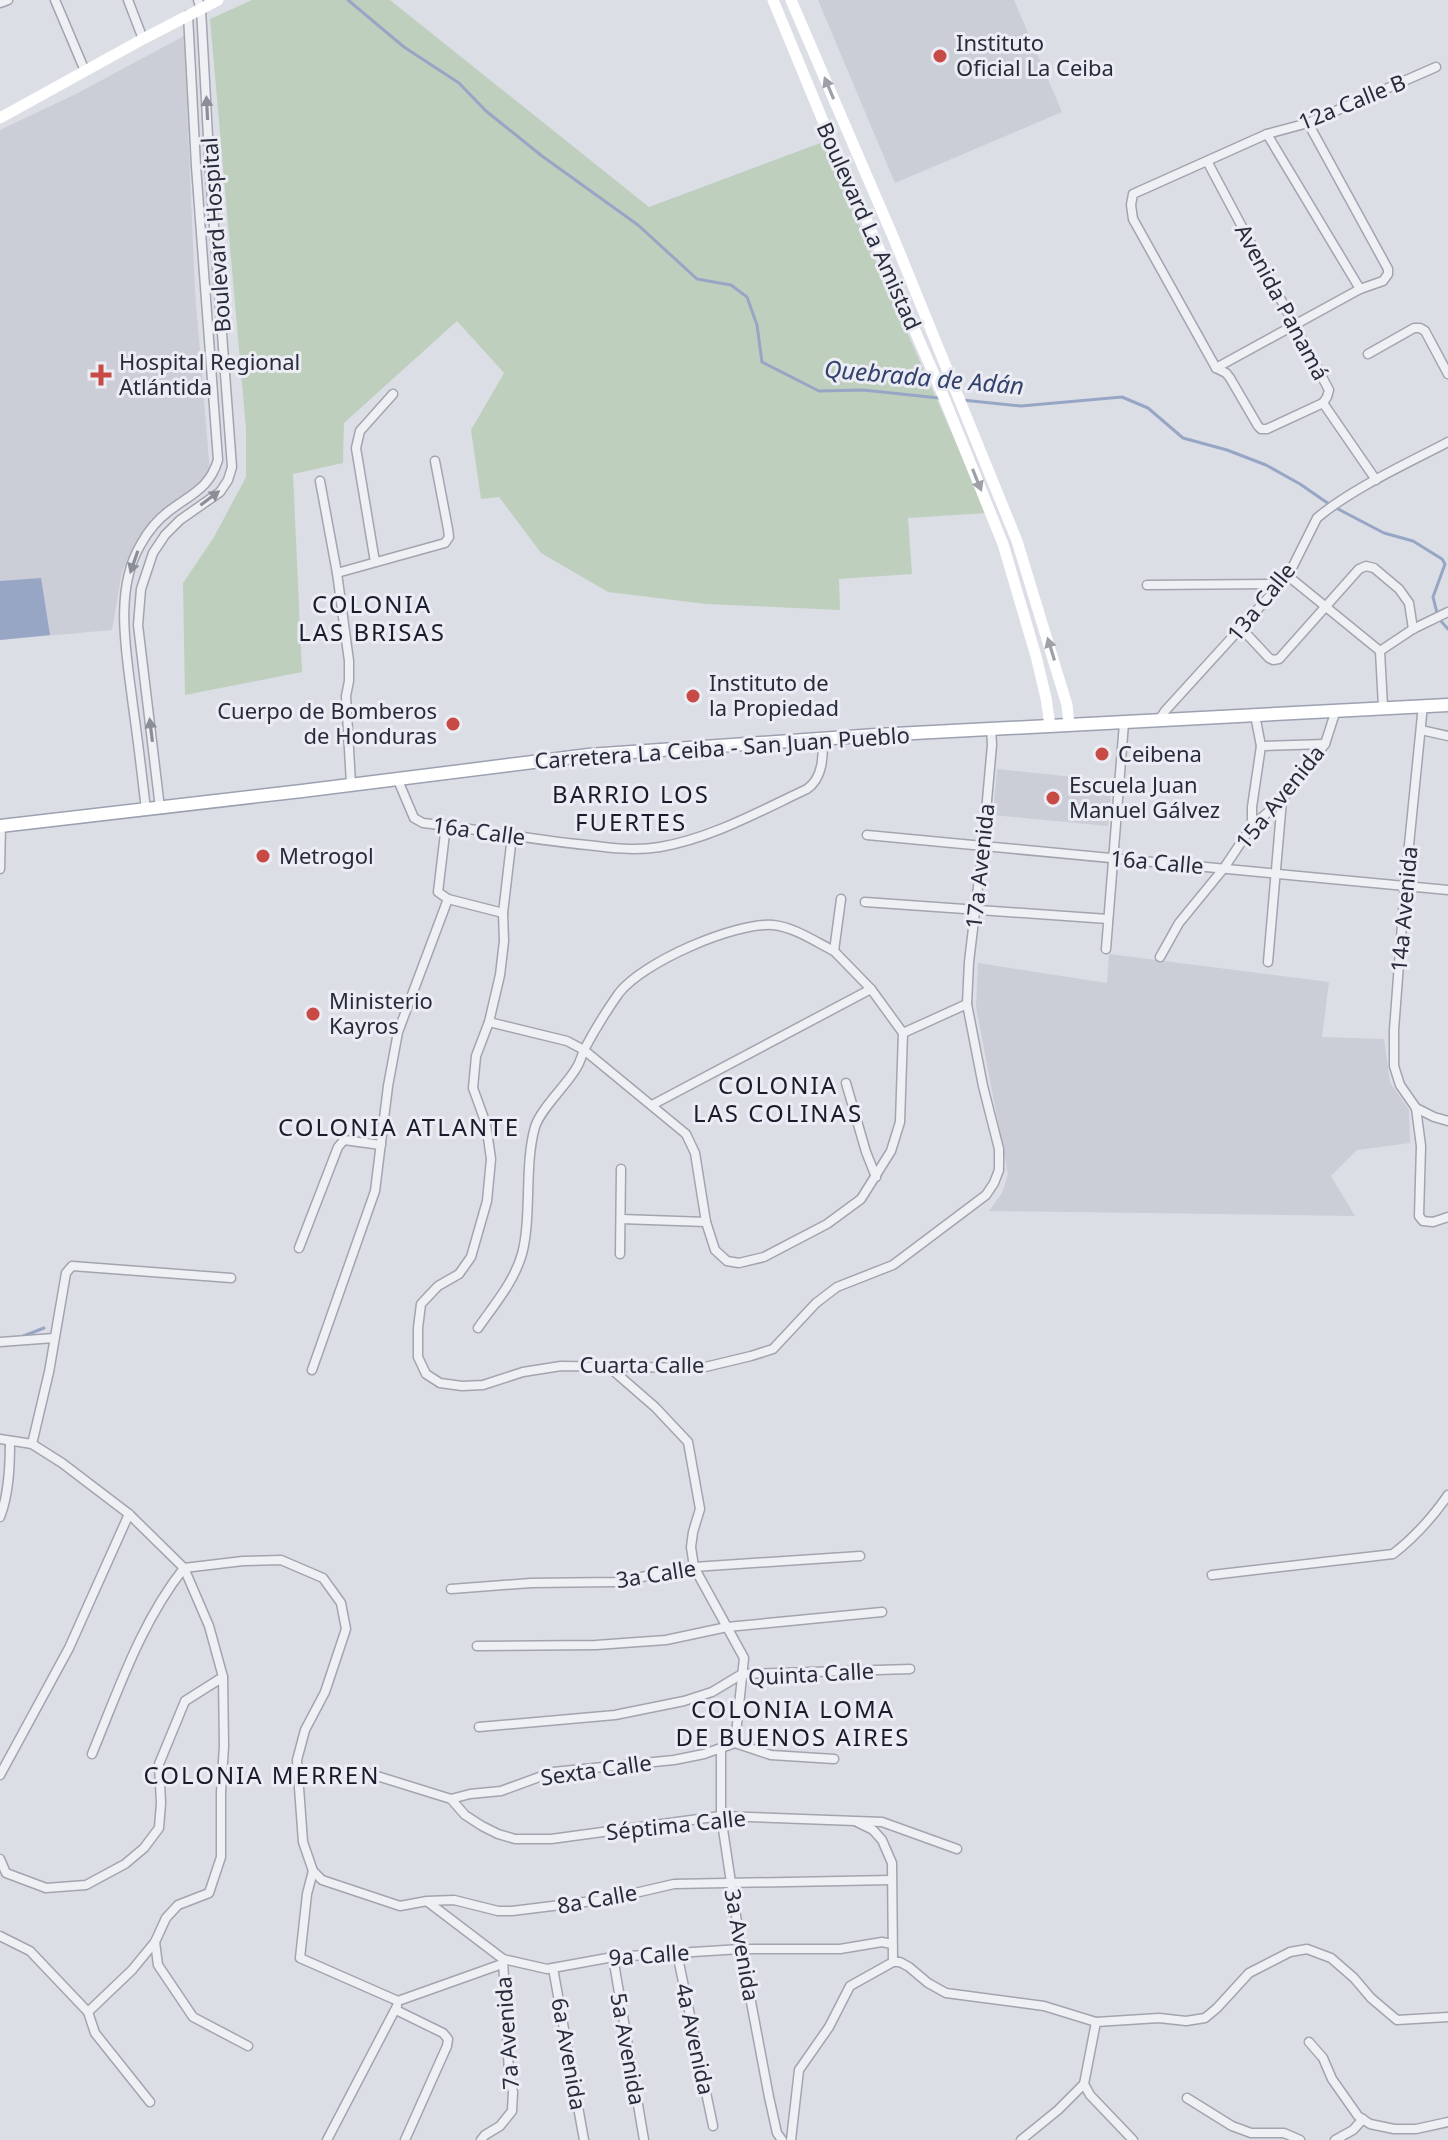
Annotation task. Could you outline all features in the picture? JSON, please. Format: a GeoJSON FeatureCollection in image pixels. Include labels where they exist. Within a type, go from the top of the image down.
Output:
{"type":"FeatureCollection","features":[{"type":"Feature","properties":{"kind":"main road","name":"Carretera La Ceiba - San Juan Pueblo"},"geometry":{"type":"LineString","coordinates":[[0,826],[589,755],[991,728],[1448,705]]}},
{"type":"Feature","properties":{"kind":"street"},"geometry":{"type":"LineString","coordinates":[[0,3],[8,0]]}},
{"type":"Feature","properties":{"kind":"street"},"geometry":{"type":"LineString","coordinates":[[55,0],[85,71]]}},
{"type":"Feature","properties":{"kind":"street"},"geometry":{"type":"LineString","coordinates":[[128,0],[143,39]]}},
{"type":"Feature","properties":{"kind":"street"},"geometry":{"type":"LineString","coordinates":[[0,118],[188,15],[200,4],[218,0]]}},
{"type":"Feature","properties":{"kind":"street","name":"Boulevard La Amistad"},"geometry":{"type":"LineString","coordinates":[[773,0],[940,388],[1003,544],[1036,656],[1050,726]]}},
{"type":"Feature","properties":{"kind":"street","name":"Boulevard La Amistad"},"geometry":{"type":"LineString","coordinates":[[791,0],[958,391],[1017,541],[1065,697],[1069,725]]}},
{"type":"Feature","properties":{"kind":"street","name":"Boulevard Hospital"},"geometry":{"type":"LineString","coordinates":[[153,809],[138,625],[141,589],[153,553],[165,535],[180,520],[220,492],[232,467],[200,4]]}},
{"type":"Feature","properties":{"kind":"street","name":"Boulevard Hospital"},"geometry":{"type":"LineString","coordinates":[[153,809],[124,626],[127,582],[139,546],[151,529],[166,513],[206,485],[218,460],[188,15]]}},
{"type":"Feature","properties":{"kind":"street","name":"12a Calle B"},"geometry":{"type":"LineString","coordinates":[[1216,368],[1133,219],[1133,194],[1267,134],[1308,123],[1436,67]]}},
{"type":"Feature","properties":{"kind":"street"},"geometry":{"type":"LineString","coordinates":[[1216,368],[1360,289],[1383,281],[1388,274],[1308,123]]}},
{"type":"Feature","properties":{"kind":"street"},"geometry":{"type":"LineString","coordinates":[[1267,134],[1360,289]]}},
{"type":"Feature","properties":{"kind":"street","name":"Avenida Panamá"},"geometry":{"type":"LineString","coordinates":[[1207,161],[1329,390],[1323,403],[1376,480]]}},
{"type":"Feature","properties":{"kind":"street"},"geometry":{"type":"LineString","coordinates":[[1368,354],[1414,328],[1420,328],[1425,331],[1448,374]]}},
{"type":"Feature","properties":{"kind":"street"},"geometry":{"type":"LineString","coordinates":[[1216,368],[1230,378],[1261,429],[1323,403]]}},
{"type":"Feature","properties":{"kind":"street"},"geometry":{"type":"LineString","coordinates":[[375,562],[356,448],[357,437],[393,394]]}},
{"type":"Feature","properties":{"kind":"street","name":"13a Calle"},"geometry":{"type":"LineString","coordinates":[[1159,721],[1288,576],[1317,518],[1376,480],[1448,442]]}},
{"type":"Feature","properties":{"kind":"street"},"geometry":{"type":"LineString","coordinates":[[337,573],[445,543],[449,537],[435,461]]}},
{"type":"Feature","properties":{"kind":"street"},"geometry":{"type":"LineString","coordinates":[[320,481],[349,661],[346,696],[351,784]]}},
{"type":"Feature","properties":{"kind":"street"},"geometry":{"type":"LineString","coordinates":[[1241,628],[1269,658],[1279,659],[1359,569],[1366,566],[1374,568],[1399,589],[1409,603],[1413,629]]}},
{"type":"Feature","properties":{"kind":"street"},"geometry":{"type":"LineString","coordinates":[[1288,576],[1380,651],[1383,707]]}},
{"type":"Feature","properties":{"kind":"street"},"geometry":{"type":"LineString","coordinates":[[1147,585],[1280,584]]}},
{"type":"Feature","properties":{"kind":"street"},"geometry":{"type":"LineString","coordinates":[[1380,651],[1413,629],[1448,612]]}},
{"type":"Feature","properties":{"kind":"street","name":"14a Avenida"},"geometry":{"type":"LineString","coordinates":[[1416,1108],[1400,1085],[1394,1066],[1394,1030],[1423,705]]}},
{"type":"Feature","properties":{"kind":"street","name":"15a Avenida"},"geometry":{"type":"LineString","coordinates":[[1160,957],[1179,923],[1224,868],[1252,826],[1282,800],[1325,744],[1336,710]]}},
{"type":"Feature","properties":{"kind":"street"},"geometry":{"type":"LineString","coordinates":[[1252,826],[1261,746],[1255,715]]}},
{"type":"Feature","properties":{"kind":"street"},"geometry":{"type":"LineString","coordinates":[[1106,949],[1124,723]]}},
{"type":"Feature","properties":{"kind":"street","name":"17a Avenida"},"geometry":{"type":"LineString","coordinates":[[991,728],[992,745],[967,1004],[999,1149],[999,1170],[994,1183]]}},
{"type":"Feature","properties":{"kind":"street"},"geometry":{"type":"LineString","coordinates":[[1421,730],[1448,736]]}},
{"type":"Feature","properties":{"kind":"street","name":"16a Calle"},"geometry":{"type":"LineString","coordinates":[[397,778],[414,818],[423,823],[632,850],[683,842],[723,828],[816,783],[822,764],[823,738]]}},
{"type":"Feature","properties":{"kind":"street"},"geometry":{"type":"LineString","coordinates":[[1261,746],[1325,744]]}},
{"type":"Feature","properties":{"kind":"street"},"geometry":{"type":"LineString","coordinates":[[1268,962],[1282,800]]}},
{"type":"Feature","properties":{"kind":"street"},"geometry":{"type":"LineString","coordinates":[[446,825],[437,888],[440,895],[503,913]]}},
{"type":"Feature","properties":{"kind":"street"},"geometry":{"type":"LineString","coordinates":[[0,826],[0,869]]}},
{"type":"Feature","properties":{"kind":"street","name":"16a Calle"},"geometry":{"type":"LineString","coordinates":[[867,835],[1448,890]]}},
{"type":"Feature","properties":{"kind":"street"},"geometry":{"type":"LineString","coordinates":[[478,1328],[515,1275],[522,1252],[536,1123],[577,1068],[584,1050],[620,991],[665,958],[748,927],[774,925],[801,934],[834,951],[871,989],[903,1033],[900,1122],[891,1151],[861,1199],[827,1224],[764,1257],[739,1263],[727,1261],[715,1250],[706,1222],[695,1153],[686,1134],[584,1050],[567,1041],[489,1022],[504,941],[503,913],[512,836]]}},
{"type":"Feature","properties":{"kind":"street"},"geometry":{"type":"LineString","coordinates":[[312,1370],[375,1191],[398,1032],[448,899]]}},
{"type":"Feature","properties":{"kind":"street"},"geometry":{"type":"LineString","coordinates":[[834,951],[841,899]]}},
{"type":"Feature","properties":{"kind":"street"},"geometry":{"type":"LineString","coordinates":[[865,902],[1108,919]]}},
{"type":"Feature","properties":{"kind":"street"},"geometry":{"type":"LineString","coordinates":[[652,1105],[871,989]]}},
{"type":"Feature","properties":{"kind":"street"},"geometry":{"type":"LineString","coordinates":[[903,1033],[967,1004]]}},
{"type":"Feature","properties":{"kind":"street","name":"Cuarta Calle"},"geometry":{"type":"LineString","coordinates":[[489,1022],[476,1056],[473,1088],[486,1124],[491,1159],[487,1201],[471,1257],[459,1274],[438,1286],[421,1304],[418,1357],[426,1374],[440,1383],[483,1385],[523,1372],[561,1366],[701,1368],[773,1349],[816,1303],[837,1287],[893,1265],[986,1195],[994,1183]]}},
{"type":"Feature","properties":{"kind":"street"},"geometry":{"type":"LineString","coordinates":[[846,1083],[876,1177]]}},
{"type":"Feature","properties":{"kind":"street"},"geometry":{"type":"LineString","coordinates":[[1416,1108],[1448,1121]]}},
{"type":"Feature","properties":{"kind":"street"},"geometry":{"type":"LineString","coordinates":[[1416,1108],[1421,1146],[1419,1216],[1423,1221],[1433,1222],[1448,1217]]}},
{"type":"Feature","properties":{"kind":"street"},"geometry":{"type":"LineString","coordinates":[[299,1248],[338,1147],[344,1140],[381,1145]]}},
{"type":"Feature","properties":{"kind":"street"},"geometry":{"type":"LineString","coordinates":[[620,1254],[621,1169]]}},
{"type":"Feature","properties":{"kind":"street"},"geometry":{"type":"LineString","coordinates":[[621,1219],[706,1222]]}},
{"type":"Feature","properties":{"kind":"street"},"geometry":{"type":"LineString","coordinates":[[32,1444],[49,1372],[66,1273],[72,1266],[231,1278]]}},
{"type":"Feature","properties":{"kind":"street"},"geometry":{"type":"LineString","coordinates":[[0,1342],[54,1338]]}},
{"type":"Feature","properties":{"kind":"street"},"geometry":{"type":"LineString","coordinates":[[609,1367],[655,1407],[688,1442],[700,1509],[691,1547],[694,1567],[744,1658],[735,1743],[771,1755],[834,1759]]}},
{"type":"Feature","properties":{"kind":"street"},"geometry":{"type":"LineString","coordinates":[[0,1439],[32,1444],[62,1463],[129,1514],[184,1568],[209,1626],[223,1677],[221,1857],[209,1893],[178,1905],[166,1918],[155,1942],[132,1970],[88,2012]]}},
{"type":"Feature","properties":{"kind":"street"},"geometry":{"type":"LineString","coordinates":[[0,1517],[10,1464],[10,1441]]}},
{"type":"Feature","properties":{"kind":"street"},"geometry":{"type":"LineString","coordinates":[[1212,1575],[1393,1554],[1412,1539],[1448,1495]]}},
{"type":"Feature","properties":{"kind":"street"},"geometry":{"type":"LineString","coordinates":[[0,1775],[69,1648],[129,1514]]}},
{"type":"Feature","properties":{"kind":"street","name":"3a Calle"},"geometry":{"type":"LineString","coordinates":[[451,1589],[531,1583],[615,1582],[694,1567],[860,1556]]}},
{"type":"Feature","properties":{"kind":"street"},"geometry":{"type":"LineString","coordinates":[[92,1754],[149,1623],[184,1568],[281,1560],[323,1578],[341,1603],[346,1629],[325,1692],[305,1730],[297,1760],[303,1842],[313,1871],[307,1894],[300,1958],[397,2006],[448,2039],[405,2140]]}},
{"type":"Feature","properties":{"kind":"street"},"geometry":{"type":"LineString","coordinates":[[477,1646],[596,1645],[666,1640],[727,1627],[882,1612]]}},
{"type":"Feature","properties":{"kind":"street","name":"Quinta Calle"},"geometry":{"type":"LineString","coordinates":[[479,1727],[615,1715],[712,1692],[742,1674],[910,1669]]}},
{"type":"Feature","properties":{"kind":"street"},"geometry":{"type":"LineString","coordinates":[[0,1859],[3,1874],[46,1888],[86,1885],[125,1864],[144,1848],[159,1828],[159,1764],[185,1701],[223,1677]]}},
{"type":"Feature","properties":{"kind":"street","name":"Sexta Calle"},"geometry":{"type":"LineString","coordinates":[[361,1771],[451,1799],[501,1791],[553,1772],[674,1760],[735,1743]]}},
{"type":"Feature","properties":{"kind":"street","name":"3a Avenida"},"geometry":{"type":"LineString","coordinates":[[721,1748],[721,1816],[741,1949],[769,2097],[777,2133],[782,2140]]}},
{"type":"Feature","properties":{"kind":"street","name":"Séptima Calle"},"geometry":{"type":"LineString","coordinates":[[451,1799],[465,1815],[490,1830],[515,1839],[532,1840],[721,1816],[882,1822],[957,1849]]}},
{"type":"Feature","properties":{"kind":"street"},"geometry":{"type":"LineString","coordinates":[[853,1820],[873,1830],[882,1840],[892,1863],[893,1962]]}},
{"type":"Feature","properties":{"kind":"street","name":"8a Calle"},"geometry":{"type":"LineString","coordinates":[[313,1871],[322,1880],[400,1906],[454,1900],[498,1911],[609,1899],[674,1884],[891,1880]]}},
{"type":"Feature","properties":{"kind":"street","name":"9a Calle"},"geometry":{"type":"LineString","coordinates":[[427,1901],[502,1961],[547,1969],[613,1957],[741,1949],[840,1949],[866,1943],[892,1944]]}},
{"type":"Feature","properties":{"kind":"street"},"geometry":{"type":"LineString","coordinates":[[0,1936],[30,1951],[88,2012],[95,2033],[150,2102]]}},
{"type":"Feature","properties":{"kind":"street"},"geometry":{"type":"LineString","coordinates":[[155,1942],[158,1965],[193,2017],[248,2046]]}},
{"type":"Feature","properties":{"kind":"street"},"geometry":{"type":"LineString","coordinates":[[791,2140],[799,2070],[829,2027],[850,1986],[893,1962],[909,1967],[946,1993],[1044,2006],[1096,2022],[1159,2018],[1186,2021],[1205,2018],[1249,1973],[1290,1952],[1307,1949],[1331,1958],[1397,2020],[1448,2017]]}},
{"type":"Feature","properties":{"kind":"street","name":"4a Avenida"},"geometry":{"type":"LineString","coordinates":[[677,1953],[713,2126]]}},
{"type":"Feature","properties":{"kind":"street","name":"5a Avenida"},"geometry":{"type":"LineString","coordinates":[[613,1957],[644,2140]]}},
{"type":"Feature","properties":{"kind":"street"},"geometry":{"type":"LineString","coordinates":[[327,2140],[397,2006],[502,1961]]}},
{"type":"Feature","properties":{"kind":"street","name":"7a Avenida"},"geometry":{"type":"LineString","coordinates":[[481,2140],[500,2126],[512,2111],[502,1961]]}},
{"type":"Feature","properties":{"kind":"street","name":"6a Avenida"},"geometry":{"type":"LineString","coordinates":[[553,1968],[584,2140]]}},
{"type":"Feature","properties":{"kind":"street"},"geometry":{"type":"LineString","coordinates":[[1021,2140],[1084,2084],[1096,2022]]}},
{"type":"Feature","properties":{"kind":"street"},"geometry":{"type":"LineString","coordinates":[[1309,2042],[1323,2058],[1332,2079],[1358,2116],[1370,2124],[1416,2129],[1448,2122]]}},
{"type":"Feature","properties":{"kind":"street"},"geometry":{"type":"LineString","coordinates":[[1084,2084],[1090,2095],[1133,2140]]}},
{"type":"Feature","properties":{"kind":"street"},"geometry":{"type":"LineString","coordinates":[[1187,2098],[1232,2126],[1251,2133],[1284,2133],[1300,2140]]}},
{"type":"Feature","properties":{"kind":"street"},"geometry":{"type":"LineString","coordinates":[[1335,2140],[1353,2130],[1363,2119]]}},
{"type":"Feature","properties":{"kind":"shaded area","name":"Instituto Oficial La Ceiba"},"geometry":{"type":"Polygon","coordinates":[[[818,0],[1014,0],[1062,112],[895,183],[818,0]]]}},
{"type":"Feature","properties":{"kind":"shaded area","name":"Hospital Regional Atlántida"},"geometry":{"type":"Polygon","coordinates":[[[184,36],[195,291],[210,473],[153,520],[135,544],[122,572],[112,630],[0,640],[0,130],[76,94],[184,36]]]}},
{"type":"Feature","properties":{"kind":"shaded area","name":"Escuela Juan Manuel Gálvez"},"geometry":{"type":"Polygon","coordinates":[[[997,769],[1112,781],[1108,826],[993,815],[997,769]]]}},
{"type":"Feature","properties":{"kind":"shaded area"},"geometry":{"type":"Polygon","coordinates":[[[1109,954],[1329,982],[1322,1037],[1384,1039],[1390,1082],[1409,1110],[1410,1143],[1357,1150],[1331,1176],[1355,1216],[989,1211],[1002,1193],[1008,1174],[976,1007],[978,963],[1107,983],[1109,954]]]}},
{"type":"Feature","properties":{"kind":"green space"},"geometry":{"type":"Polygon","coordinates":[[[252,0],[390,0],[649,207],[823,142],[987,513],[908,518],[912,574],[839,579],[840,610],[706,604],[608,592],[541,553],[499,497],[481,499],[471,430],[504,373],[457,321],[344,423],[343,463],[293,474],[302,672],[185,695],[183,583],[214,537],[246,477],[246,429],[210,19],[252,0]]]}},
{"type":"Feature","properties":{"kind":"water"},"geometry":{"type":"Polygon","coordinates":[[[41,578],[50,635],[0,640],[0,581],[41,578]]]}},
{"type":"Feature","properties":{"kind":"waterway","name":"Quebrada de Adán"},"geometry":{"type":"LineString","coordinates":[[348,0],[404,47],[459,83],[486,111],[542,156],[638,225],[697,279],[731,285],[747,297],[757,325],[762,362],[819,391],[863,390],[939,398]]}},
{"type":"Feature","properties":{"kind":"waterway","name":"Quebrada de Adán"},"geometry":{"type":"LineString","coordinates":[[962,400],[1021,406],[1122,397],[1148,408],[1183,438],[1266,465],[1329,504]]}},
{"type":"Feature","properties":{"kind":"waterway","name":"Quebrada de Adán"},"geometry":{"type":"LineString","coordinates":[[1336,508],[1384,533],[1413,541],[1442,559],[1445,564],[1433,597],[1437,613]]}},
{"type":"Feature","properties":{"kind":"waterway","name":"Quebrada de Adán"},"geometry":{"type":"LineString","coordinates":[[1440,620],[1448,629]]}},
{"type":"Feature","properties":{"kind":"waterway"},"geometry":{"type":"LineString","coordinates":[[21,1337],[44,1328]]}},
{"type":"Feature","properties":{"kind":"place","name":"Instituto Oficial La Ceiba"},"geometry":{"type":"Point","coordinates":[940,56]}},
{"type":"Feature","properties":{"kind":"place","name":"Hospital Regional Atlántida"},"geometry":{"type":"Point","coordinates":[101,375]}},
{"type":"Feature","properties":{"kind":"place","name":"Instituto de la Propiedad"},"geometry":{"type":"Point","coordinates":[693,696]}},
{"type":"Feature","properties":{"kind":"place","name":"Cuerpo de Bomberos de Honduras"},"geometry":{"type":"Point","coordinates":[453,724]}},
{"type":"Feature","properties":{"kind":"place","name":"Ceibena"},"geometry":{"type":"Point","coordinates":[1102,754]}},
{"type":"Feature","properties":{"kind":"place","name":"Escuela Juan Manuel Gálvez"},"geometry":{"type":"Point","coordinates":[1053,798]}},
{"type":"Feature","properties":{"kind":"place","name":"Metrogol"},"geometry":{"type":"Point","coordinates":[263,856]}},
{"type":"Feature","properties":{"kind":"place","name":"Ministerio Kayros"},"geometry":{"type":"Point","coordinates":[313,1014]}},
{"type":"Feature","properties":{"kind":"district","name":"COLONIA LAS BRISAS"},"geometry":{"type":"Point","coordinates":[372,619]}},
{"type":"Feature","properties":{"kind":"district","name":"BARRIO LOS FUERTES"},"geometry":{"type":"Point","coordinates":[631,809]}},
{"type":"Feature","properties":{"kind":"district","name":"COLONIA LAS COLINAS"},"geometry":{"type":"Point","coordinates":[778,1100]}},
{"type":"Feature","properties":{"kind":"district","name":"COLONIA ATLANTE"},"geometry":{"type":"Point","coordinates":[399,1128]}},
{"type":"Feature","properties":{"kind":"district","name":"COLONIA LOMA DE BUENOS AIRES"},"geometry":{"type":"Point","coordinates":[793,1724]}},
{"type":"Feature","properties":{"kind":"district","name":"COLONIA MERREN"},"geometry":{"type":"Point","coordinates":[262,1776]}}]}
